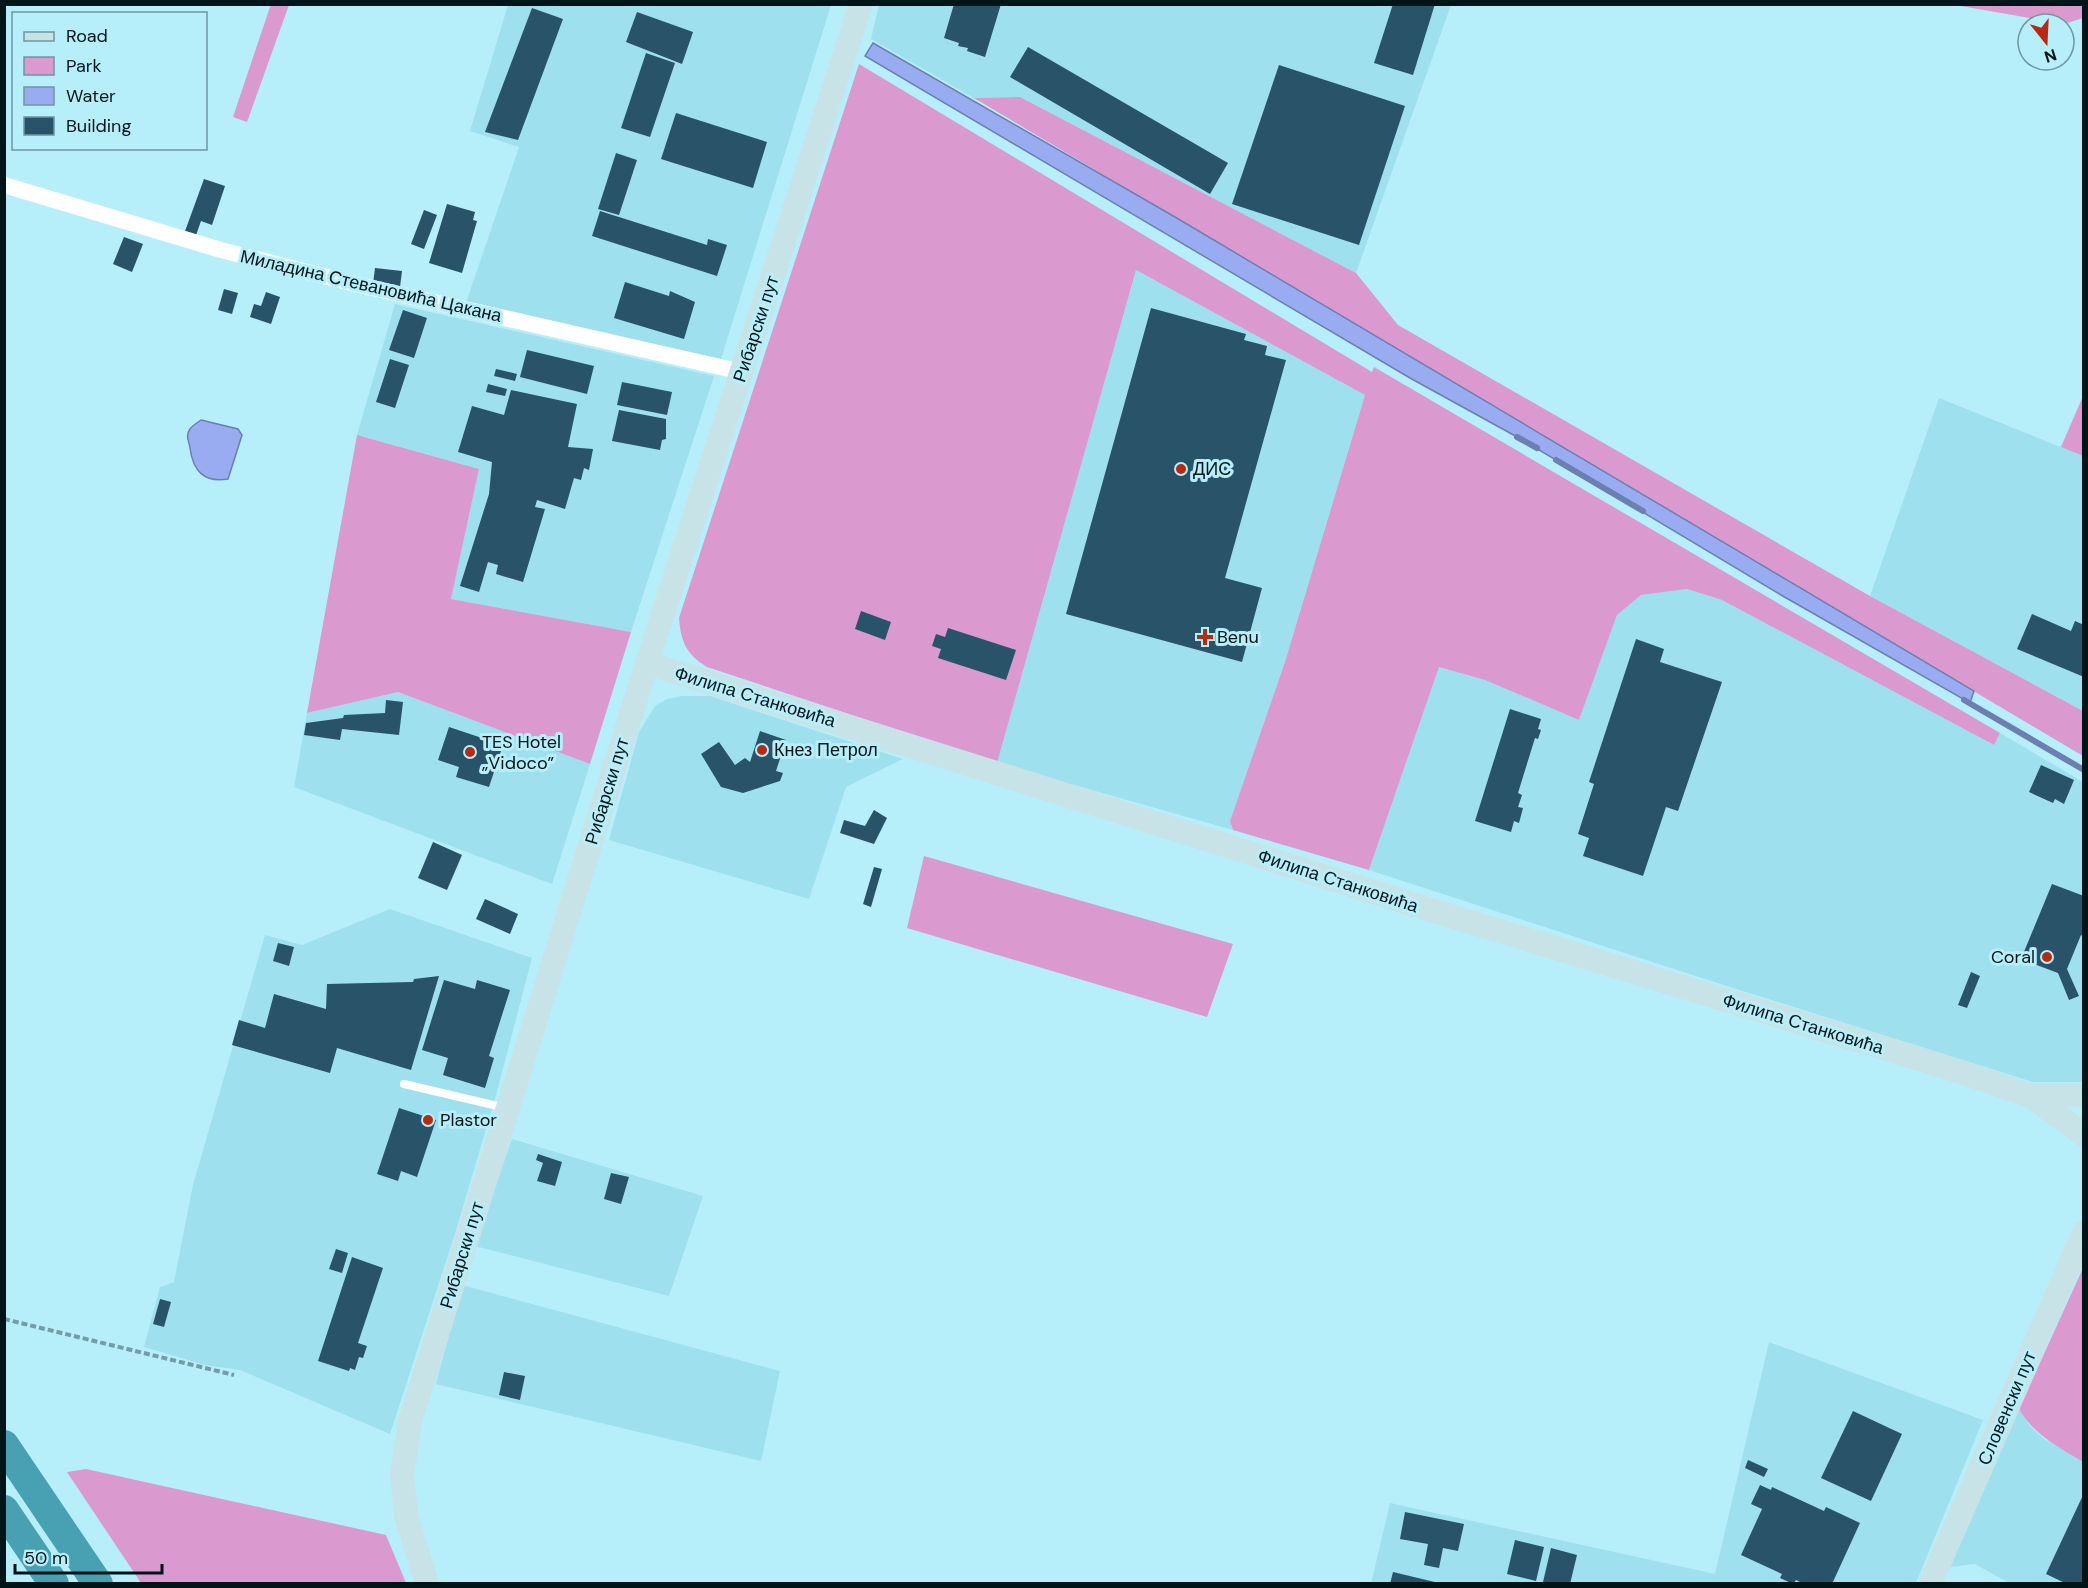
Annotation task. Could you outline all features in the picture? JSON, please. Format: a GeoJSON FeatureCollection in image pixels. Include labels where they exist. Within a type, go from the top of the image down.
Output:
{"type":"FeatureCollection","features":[{"type":"Feature","properties":{"kind":"highway"},"geometry":{"type":"LineString","coordinates":[[4,1445],[98,1584]]}},
{"type":"Feature","properties":{"kind":"highway"},"geometry":{"type":"LineString","coordinates":[[4,1510],[54,1584]]}},
{"type":"Feature","properties":{"kind":"main road","name":"Рибарски пут"},"geometry":{"type":"LineString","coordinates":[[427,1584],[406,1516],[402,1474],[411,1418],[647,663],[861,4]]}},
{"type":"Feature","properties":{"kind":"main road","name":"Филипа Станковића"},"geometry":{"type":"LineString","coordinates":[[647,663],[1434,911],[1949,1068],[2031,1096],[2084,1135]]}},
{"type":"Feature","properties":{"kind":"main road","name":"Филипа Станковића"},"geometry":{"type":"LineString","coordinates":[[2031,1096],[2084,1095]]}},
{"type":"Feature","properties":{"kind":"main road","name":"Словенски пут"},"geometry":{"type":"LineString","coordinates":[[1930,1584],[2084,1232]]}},
{"type":"Feature","properties":{"kind":"street","name":"Миладина Стевановића Цакана"},"geometry":{"type":"LineString","coordinates":[[4,185],[220,250],[355,284],[742,372]]}},
{"type":"Feature","properties":{"kind":"lane"},"geometry":{"type":"LineString","coordinates":[[404,1084],[508,1108]]}},
{"type":"Feature","properties":{"kind":"path"},"geometry":{"type":"LineString","coordinates":[[4,1319],[234,1375]]}},
{"type":"Feature","properties":{"kind":"shaded area"},"geometry":{"type":"Polygon","coordinates":[[[508,5],[831,5],[721,359],[466,303],[519,147],[470,131],[508,5]]]}},
{"type":"Feature","properties":{"kind":"shaded area"},"geometry":{"type":"Polygon","coordinates":[[[879,5],[1451,5],[1356,273],[1020,97],[974,98],[871,39],[879,5]]]}},
{"type":"Feature","properties":{"kind":"shaded area"},"geometry":{"type":"Polygon","coordinates":[[[1136,270],[1365,395],[1285,662],[1230,821],[1233,830],[997,763],[1136,270]]]}},
{"type":"Feature","properties":{"kind":"shaded area"},"geometry":{"type":"Polygon","coordinates":[[[395,304],[714,376],[631,632],[451,599],[479,469],[357,435],[395,304]]]}},
{"type":"Feature","properties":{"kind":"shaded area"},"geometry":{"type":"Polygon","coordinates":[[[1939,398],[2083,456],[2083,711],[1870,596],[1939,398]]]}},
{"type":"Feature","properties":{"kind":"shaded area"},"geometry":{"type":"Polygon","coordinates":[[[1687,589],[1722,600],[1994,745],[2000,733],[2083,782],[2083,1082],[2033,1082],[1369,870],[1439,667],[1485,680],[1579,720],[1617,615],[1640,595],[1687,589]]]}},
{"type":"Feature","properties":{"kind":"shaded area"},"geometry":{"type":"Polygon","coordinates":[[[398,692],[590,764],[552,884],[294,787],[307,713],[398,692]]]}},
{"type":"Feature","properties":{"kind":"shaded area"},"geometry":{"type":"Polygon","coordinates":[[[682,696],[710,696],[903,759],[846,787],[809,899],[609,840],[639,732],[655,706],[667,699],[682,696]]]}},
{"type":"Feature","properties":{"kind":"shaded area"},"geometry":{"type":"Polygon","coordinates":[[[390,909],[532,958],[495,1099],[454,1237],[390,1434],[240,1370],[205,1365],[144,1347],[160,1287],[174,1282],[193,1185],[265,935],[302,945],[390,909]]]}},
{"type":"Feature","properties":{"kind":"shaded area"},"geometry":{"type":"Polygon","coordinates":[[[512,1139],[703,1196],[669,1296],[475,1246],[512,1139]]]}},
{"type":"Feature","properties":{"kind":"shaded area"},"geometry":{"type":"Polygon","coordinates":[[[462,1285],[780,1371],[761,1461],[436,1384],[462,1285]]]}},
{"type":"Feature","properties":{"kind":"shaded area"},"geometry":{"type":"Polygon","coordinates":[[[1769,1342],[1983,1420],[1916,1583],[1371,1584],[1390,1503],[1715,1574],[1769,1342]]]}},
{"type":"Feature","properties":{"kind":"shaded area"},"geometry":{"type":"Polygon","coordinates":[[[2019,1409],[2029,1425],[2044,1439],[2083,1462],[2083,1583],[2009,1583],[1975,1564],[1950,1567],[2019,1409]]]}},
{"type":"Feature","properties":{"kind":"green space"},"geometry":{"type":"Polygon","coordinates":[[[271,4],[289,5],[247,122],[233,117],[271,4]]]}},
{"type":"Feature","properties":{"kind":"green space"},"geometry":{"type":"Polygon","coordinates":[[[1955,5],[2083,5],[2083,18],[2076,20],[2076,12],[2016,12],[2016,16],[1955,5]]]}},
{"type":"Feature","properties":{"kind":"green space"},"geometry":{"type":"Polygon","coordinates":[[[859,64],[1372,372],[1374,367],[2000,733],[1994,745],[1722,600],[1687,589],[1641,595],[1617,615],[1579,720],[1485,680],[1439,667],[1369,870],[1233,830],[1230,821],[1285,662],[1365,395],[1136,270],[997,763],[707,667],[686,647],[681,634],[679,618],[859,64]]]}},
{"type":"Feature","properties":{"kind":"green space"},"geometry":{"type":"Polygon","coordinates":[[[1020,97],[1356,273],[1398,325],[1870,596],[2083,711],[2083,756],[974,98],[1020,97]]]}},
{"type":"Feature","properties":{"kind":"green space"},"geometry":{"type":"Polygon","coordinates":[[[2083,396],[2083,456],[2061,447],[2083,396]]]}},
{"type":"Feature","properties":{"kind":"green space"},"geometry":{"type":"Polygon","coordinates":[[[357,435],[479,469],[451,599],[631,632],[590,764],[398,692],[307,713],[357,435]]]}},
{"type":"Feature","properties":{"kind":"green space"},"geometry":{"type":"Polygon","coordinates":[[[924,856],[1233,944],[1207,1017],[907,928],[924,856]]]}},
{"type":"Feature","properties":{"kind":"green space"},"geometry":{"type":"Polygon","coordinates":[[[2083,1268],[2083,1462],[2039,1433],[2019,1409],[2083,1268]]]}},
{"type":"Feature","properties":{"kind":"green space"},"geometry":{"type":"Polygon","coordinates":[[[86,1469],[386,1535],[406,1583],[141,1583],[67,1472],[86,1469]]]}},
{"type":"Feature","properties":{"kind":"water"},"geometry":{"type":"Polygon","coordinates":[[[873,43],[1175,217],[1974,691],[1970,703],[1781,595],[1519,438],[1410,378],[865,56],[873,43]]]}},
{"type":"Feature","properties":{"kind":"water"},"geometry":{"type":"Polygon","coordinates":[[[201,420],[238,429],[242,435],[228,479],[206,477],[201,474],[194,463],[188,434],[191,428],[201,420]]]}},
{"type":"Feature","properties":{"kind":"building"},"geometry":{"type":"Polygon","coordinates":[[[954,4],[1001,4],[985,57],[967,51],[968,48],[958,46],[959,43],[944,38],[954,4]]]}},
{"type":"Feature","properties":{"kind":"building"},"geometry":{"type":"Polygon","coordinates":[[[1393,4],[1435,4],[1413,75],[1374,63],[1393,4]]]}},
{"type":"Feature","properties":{"kind":"building"},"geometry":{"type":"Polygon","coordinates":[[[532,8],[563,19],[518,140],[485,132],[532,8]]]}},
{"type":"Feature","properties":{"kind":"building"},"geometry":{"type":"Polygon","coordinates":[[[637,12],[693,32],[682,64],[626,42],[637,12]]]}},
{"type":"Feature","properties":{"kind":"building"},"geometry":{"type":"Polygon","coordinates":[[[1028,47],[1228,163],[1210,194],[1010,77],[1028,47]]]}},
{"type":"Feature","properties":{"kind":"building"},"geometry":{"type":"Polygon","coordinates":[[[646,53],[675,63],[650,137],[621,128],[646,53]]]}},
{"type":"Feature","properties":{"kind":"building"},"geometry":{"type":"Polygon","coordinates":[[[1279,65],[1405,106],[1359,245],[1232,204],[1279,65]]]}},
{"type":"Feature","properties":{"kind":"building"},"geometry":{"type":"Polygon","coordinates":[[[676,113],[767,142],[753,188],[661,159],[676,113]]]}},
{"type":"Feature","properties":{"kind":"building"},"geometry":{"type":"Polygon","coordinates":[[[616,153],[637,160],[619,215],[598,209],[616,153]]]}},
{"type":"Feature","properties":{"kind":"building"},"geometry":{"type":"Polygon","coordinates":[[[204,179],[225,186],[212,225],[201,221],[195,238],[184,234],[204,179]]]}},
{"type":"Feature","properties":{"kind":"building"},"geometry":{"type":"Polygon","coordinates":[[[447,204],[475,212],[473,220],[477,221],[462,273],[429,263],[447,204]]]}},
{"type":"Feature","properties":{"kind":"building"},"geometry":{"type":"Polygon","coordinates":[[[424,210],[437,215],[424,249],[411,244],[424,210]]]}},
{"type":"Feature","properties":{"kind":"building"},"geometry":{"type":"Polygon","coordinates":[[[600,211],[707,245],[708,239],[727,245],[717,276],[592,236],[600,211]]]}},
{"type":"Feature","properties":{"kind":"building"},"geometry":{"type":"Polygon","coordinates":[[[124,237],[143,244],[132,272],[113,264],[124,237]]]}},
{"type":"Feature","properties":{"kind":"building"},"geometry":{"type":"Polygon","coordinates":[[[375,268],[402,271],[400,287],[373,284],[375,268]]]}},
{"type":"Feature","properties":{"kind":"building"},"geometry":{"type":"Polygon","coordinates":[[[625,282],[669,296],[670,291],[695,302],[684,339],[614,318],[625,282]]]}},
{"type":"Feature","properties":{"kind":"building"},"geometry":{"type":"Polygon","coordinates":[[[224,289],[238,293],[232,314],[218,310],[224,289]]]}},
{"type":"Feature","properties":{"kind":"building"},"geometry":{"type":"Polygon","coordinates":[[[266,292],[280,297],[271,324],[250,317],[254,304],[261,306],[266,292]]]}},
{"type":"Feature","properties":{"kind":"building","name":"ДИС"},"geometry":{"type":"Polygon","coordinates":[[[1151,308],[1246,334],[1244,340],[1267,346],[1265,355],[1286,360],[1225,578],[1262,588],[1242,662],[1066,614],[1151,308]]]}},
{"type":"Feature","properties":{"kind":"building"},"geometry":{"type":"Polygon","coordinates":[[[403,310],[427,318],[414,358],[389,350],[403,310]]]}},
{"type":"Feature","properties":{"kind":"building"},"geometry":{"type":"Polygon","coordinates":[[[527,350],[594,366],[587,394],[520,377],[527,350]]]}},
{"type":"Feature","properties":{"kind":"building"},"geometry":{"type":"Polygon","coordinates":[[[390,359],[409,365],[395,408],[376,402],[390,359]]]}},
{"type":"Feature","properties":{"kind":"building"},"geometry":{"type":"Polygon","coordinates":[[[496,369],[517,374],[515,381],[494,376],[496,369]]]}},
{"type":"Feature","properties":{"kind":"building"},"geometry":{"type":"Polygon","coordinates":[[[622,382],[672,392],[667,415],[617,405],[622,382]]]}},
{"type":"Feature","properties":{"kind":"building"},"geometry":{"type":"Polygon","coordinates":[[[488,384],[507,389],[505,396],[486,392],[488,384]]]}},
{"type":"Feature","properties":{"kind":"building"},"geometry":{"type":"Polygon","coordinates":[[[511,390],[577,404],[568,447],[593,449],[589,470],[584,468],[581,480],[574,478],[565,509],[537,500],[535,507],[545,509],[523,582],[496,574],[498,565],[488,562],[479,592],[460,586],[489,494],[492,462],[458,452],[472,406],[504,415],[511,390]]]}},
{"type":"Feature","properties":{"kind":"building"},"geometry":{"type":"Polygon","coordinates":[[[619,410],[666,419],[666,439],[662,440],[660,450],[612,441],[619,410]]]}},
{"type":"Feature","properties":{"kind":"building"},"geometry":{"type":"Polygon","coordinates":[[[861,611],[891,622],[885,640],[855,629],[861,611]]]}},
{"type":"Feature","properties":{"kind":"building"},"geometry":{"type":"Polygon","coordinates":[[[2032,614],[2071,631],[2075,621],[2084,625],[2084,677],[2017,649],[2032,614]]]}},
{"type":"Feature","properties":{"kind":"building"},"geometry":{"type":"Polygon","coordinates":[[[948,628],[1016,650],[1006,680],[938,658],[941,649],[932,646],[936,634],[945,637],[948,628]]]}},
{"type":"Feature","properties":{"kind":"building"},"geometry":{"type":"Polygon","coordinates":[[[1636,639],[1664,649],[1660,662],[1722,682],[1678,811],[1666,807],[1643,876],[1583,856],[1589,838],[1578,834],[1594,784],[1589,782],[1636,639]]]}},
{"type":"Feature","properties":{"kind":"building"},"geometry":{"type":"Polygon","coordinates":[[[386,700],[403,702],[399,735],[342,729],[340,740],[304,735],[306,723],[343,718],[344,715],[385,713],[386,700]]]}},
{"type":"Feature","properties":{"kind":"building"},"geometry":{"type":"Polygon","coordinates":[[[1510,709],[1541,719],[1538,729],[1541,730],[1538,739],[1535,738],[1518,793],[1522,795],[1518,807],[1523,808],[1519,823],[1514,821],[1511,832],[1475,821],[1510,709]]]}},
{"type":"Feature","properties":{"kind":"building","name":"TES Hotel „Vidoco”"},"geometry":{"type":"Polygon","coordinates":[[[449,727],[503,745],[489,787],[456,777],[459,767],[438,760],[449,727]]]}},
{"type":"Feature","properties":{"kind":"building"},"geometry":{"type":"Polygon","coordinates":[[[760,731],[786,740],[776,771],[783,773],[780,781],[743,793],[721,787],[701,754],[719,742],[735,765],[745,758],[750,762],[760,731]]]}},
{"type":"Feature","properties":{"kind":"building"},"geometry":{"type":"Polygon","coordinates":[[[2041,765],[2074,780],[2064,804],[2055,799],[2053,803],[2029,792],[2041,765]]]}},
{"type":"Feature","properties":{"kind":"building"},"geometry":{"type":"Polygon","coordinates":[[[874,810],[887,818],[874,844],[840,833],[844,820],[865,826],[874,810]]]}},
{"type":"Feature","properties":{"kind":"building"},"geometry":{"type":"Polygon","coordinates":[[[433,842],[462,855],[447,890],[418,878],[433,842]]]}},
{"type":"Feature","properties":{"kind":"building"},"geometry":{"type":"Polygon","coordinates":[[[874,867],[882,869],[871,907],[863,904],[874,867]]]}},
{"type":"Feature","properties":{"kind":"building"},"geometry":{"type":"Polygon","coordinates":[[[2052,884],[2084,896],[2084,937],[2081,935],[2067,969],[2079,996],[2069,1000],[2058,973],[2021,959],[2052,884]]]}},
{"type":"Feature","properties":{"kind":"building"},"geometry":{"type":"Polygon","coordinates":[[[485,899],[518,914],[510,934],[476,919],[485,899]]]}},
{"type":"Feature","properties":{"kind":"building"},"geometry":{"type":"Polygon","coordinates":[[[278,943],[294,947],[289,966],[273,961],[278,943]]]}},
{"type":"Feature","properties":{"kind":"building"},"geometry":{"type":"Polygon","coordinates":[[[1971,972],[1980,976],[1967,1008],[1958,1005],[1971,972]]]}},
{"type":"Feature","properties":{"kind":"building"},"geometry":{"type":"Polygon","coordinates":[[[439,976],[411,1070],[337,1048],[330,1073],[232,1045],[239,1020],[265,1028],[274,994],[326,1009],[327,984],[413,982],[414,979],[439,976]]]}},
{"type":"Feature","properties":{"kind":"building"},"geometry":{"type":"Polygon","coordinates":[[[444,980],[475,989],[477,980],[510,990],[489,1056],[494,1058],[485,1088],[443,1075],[448,1058],[422,1050],[444,980]]]}},
{"type":"Feature","properties":{"kind":"building"},"geometry":{"type":"Polygon","coordinates":[[[399,1108],[436,1120],[417,1177],[401,1171],[398,1181],[377,1174],[399,1108]]]}},
{"type":"Feature","properties":{"kind":"building"},"geometry":{"type":"Polygon","coordinates":[[[538,1154],[562,1162],[555,1186],[537,1181],[543,1163],[536,1160],[538,1154]]]}},
{"type":"Feature","properties":{"kind":"building"},"geometry":{"type":"Polygon","coordinates":[[[611,1173],[629,1177],[621,1204],[604,1199],[611,1173]]]}},
{"type":"Feature","properties":{"kind":"building"},"geometry":{"type":"Polygon","coordinates":[[[336,1249],[348,1253],[342,1273],[329,1269],[336,1249]]]}},
{"type":"Feature","properties":{"kind":"building"},"geometry":{"type":"Polygon","coordinates":[[[352,1257],[383,1268],[358,1343],[367,1346],[363,1358],[359,1357],[355,1370],[350,1368],[349,1371],[318,1361],[352,1257]]]}},
{"type":"Feature","properties":{"kind":"building"},"geometry":{"type":"Polygon","coordinates":[[[160,1299],[171,1302],[164,1327],[153,1324],[160,1299]]]}},
{"type":"Feature","properties":{"kind":"building"},"geometry":{"type":"Polygon","coordinates":[[[504,1372],[525,1376],[520,1400],[499,1395],[504,1372]]]}},
{"type":"Feature","properties":{"kind":"building"},"geometry":{"type":"Polygon","coordinates":[[[1853,1411],[1902,1434],[1871,1501],[1821,1478],[1853,1411]]]}},
{"type":"Feature","properties":{"kind":"building"},"geometry":{"type":"Polygon","coordinates":[[[1748,1460],[1768,1469],[1764,1477],[1745,1468],[1748,1460]]]}},
{"type":"Feature","properties":{"kind":"building"},"geometry":{"type":"Polygon","coordinates":[[[1760,1485],[1771,1490],[1772,1487],[1824,1511],[1826,1507],[1860,1523],[1832,1584],[1804,1584],[1796,1580],[1793,1584],[1780,1578],[1782,1574],[1741,1555],[1762,1509],[1751,1504],[1760,1485]]]}},
{"type":"Feature","properties":{"kind":"building"},"geometry":{"type":"Polygon","coordinates":[[[2084,1493],[2084,1584],[2067,1584],[2046,1574],[2084,1493]]]}},
{"type":"Feature","properties":{"kind":"building"},"geometry":{"type":"Polygon","coordinates":[[[1405,1512],[1464,1524],[1458,1551],[1443,1548],[1439,1568],[1424,1565],[1428,1544],[1400,1539],[1405,1512]]]}},
{"type":"Feature","properties":{"kind":"building"},"geometry":{"type":"Polygon","coordinates":[[[1515,1540],[1544,1547],[1536,1581],[1507,1574],[1515,1540]]]}},
{"type":"Feature","properties":{"kind":"building"},"geometry":{"type":"Polygon","coordinates":[[[1551,1548],[1577,1555],[1570,1584],[1543,1582],[1551,1548]]]}},
{"type":"Feature","properties":{"kind":"building"},"geometry":{"type":"Polygon","coordinates":[[[1393,1572],[1439,1583],[1439,1584],[1390,1584],[1393,1572]]]}},
{"type":"Feature","properties":{"kind":"waterway"},"geometry":{"type":"LineString","coordinates":[[1517,437],[1537,448]]}},
{"type":"Feature","properties":{"kind":"waterway"},"geometry":{"type":"LineString","coordinates":[[1556,460],[1643,511]]}},
{"type":"Feature","properties":{"kind":"waterway"},"geometry":{"type":"LineString","coordinates":[[1964,700],[2084,770]]}},
{"type":"Feature","properties":{"kind":"place","name":"ДИС"},"geometry":{"type":"Point","coordinates":[1181,469]}},
{"type":"Feature","properties":{"kind":"place","name":"Benu"},"geometry":{"type":"Point","coordinates":[1205,637]}},
{"type":"Feature","properties":{"kind":"place","name":"Кнез Петрол"},"geometry":{"type":"Point","coordinates":[762,750]}},
{"type":"Feature","properties":{"kind":"place","name":"TES Hotel „Vidoco”"},"geometry":{"type":"Point","coordinates":[470,752]}},
{"type":"Feature","properties":{"kind":"place","name":"Coral"},"geometry":{"type":"Point","coordinates":[2047,957]}},
{"type":"Feature","properties":{"kind":"place","name":"Plastor"},"geometry":{"type":"Point","coordinates":[428,1120]}}]}
